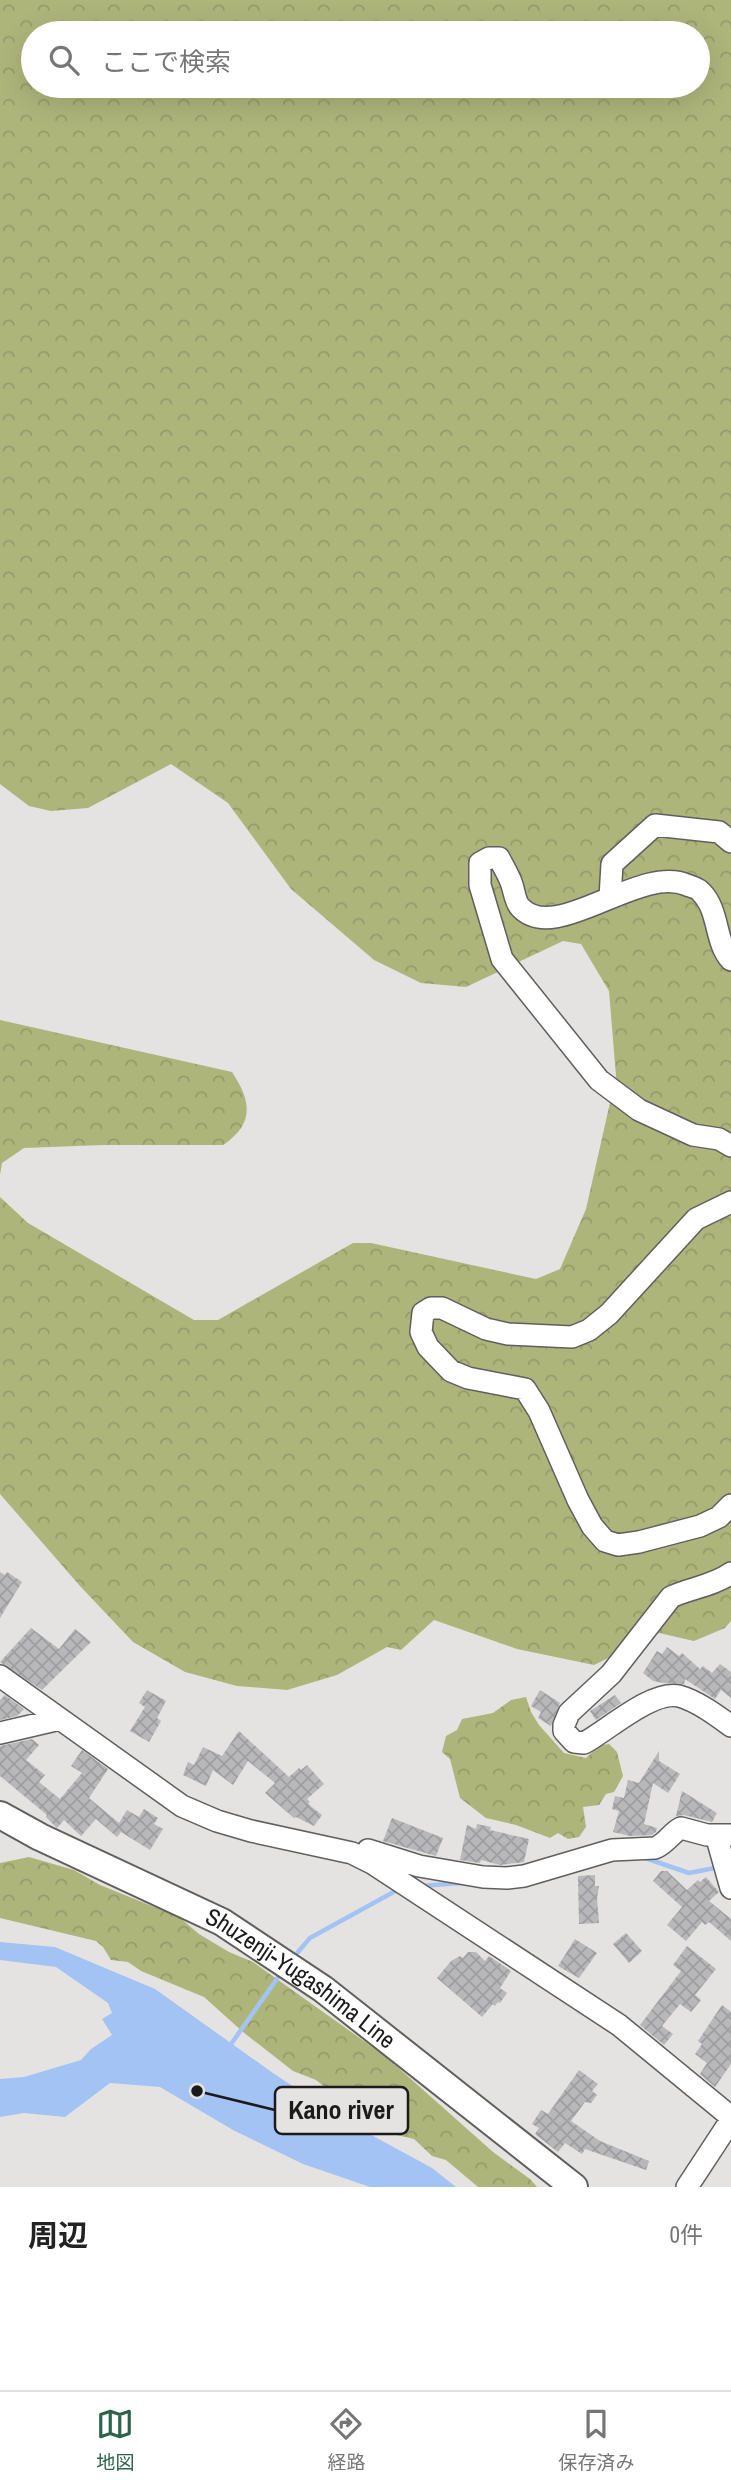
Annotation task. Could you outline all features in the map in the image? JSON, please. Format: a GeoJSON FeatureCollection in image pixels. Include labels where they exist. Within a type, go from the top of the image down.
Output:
{"type":"FeatureCollection","features":[{"type":"Feature","properties":{"kind":"main road","name":"Shuzenji-Yugashima Line"},"geometry":{"type":"LineString","coordinates":[[0,1815],[40,1837],[222,1922],[323,1989],[574,2187]]}},
{"type":"Feature","properties":{"kind":"street"},"geometry":{"type":"LineString","coordinates":[[610,898],[612,864],[655,825],[727,833]]}},
{"type":"Feature","properties":{"kind":"street"},"geometry":{"type":"LineString","coordinates":[[731,960],[724,953],[714,911],[700,890],[678,881],[639,886],[557,918],[538,918],[519,907],[511,881],[499,858],[489,858],[480,863],[480,885],[502,959],[599,1080],[639,1110],[693,1135],[719,1139],[731,1146]]}},
{"type":"Feature","properties":{"kind":"street"},"geometry":{"type":"LineString","coordinates":[[731,1202],[696,1219],[609,1314],[589,1330],[572,1337],[508,1334],[486,1329],[442,1308],[431,1308],[423,1313],[421,1332],[428,1347],[450,1371],[468,1378],[525,1389],[539,1411],[578,1500],[605,1541],[618,1545],[639,1542],[700,1526],[719,1517],[731,1505]]}},
{"type":"Feature","properties":{"kind":"street"},"geometry":{"type":"LineString","coordinates":[[731,1573],[671,1597],[611,1674],[569,1713],[564,1731],[574,1742],[584,1743],[648,1702],[677,1696],[689,1700],[731,1726]]}},
{"type":"Feature","properties":{"kind":"street"},"geometry":{"type":"LineString","coordinates":[[0,1676],[182,1806],[217,1821],[345,1852],[372,1863],[619,2025],[731,2119],[687,2187]]}},
{"type":"Feature","properties":{"kind":"street"},"geometry":{"type":"LineString","coordinates":[[0,1733],[60,1719]]}},
{"type":"Feature","properties":{"kind":"street"},"geometry":{"type":"LineString","coordinates":[[345,1852],[369,1850],[419,1866],[483,1877],[507,1878],[524,1876],[612,1850],[662,1846],[681,1828],[723,1835],[726,1872]]}},
{"type":"Feature","properties":{"kind":"green space"},"geometry":{"type":"Polygon","coordinates":[[[0,0],[731,0],[731,1621],[725,1628],[694,1641],[659,1633],[594,1665],[517,1649],[434,1620],[401,1650],[387,1647],[337,1675],[287,1690],[237,1686],[185,1672],[133,1642],[0,1494],[0,1197],[28,1223],[194,1320],[218,1320],[353,1243],[371,1243],[536,1279],[560,1269],[586,1209],[616,1076],[609,991],[581,944],[563,941],[466,987],[421,983],[374,960],[291,889],[228,803],[171,764],[88,808],[51,811],[29,806],[0,784],[0,0]]]}},
{"type":"Feature","properties":{"kind":"green space"},"geometry":{"type":"Polygon","coordinates":[[[0,1020],[232,1072],[246,1103],[245,1121],[223,1145],[24,1148],[2,1163],[0,1175],[0,1020]]]}},
{"type":"Feature","properties":{"kind":"green space"},"geometry":{"type":"Polygon","coordinates":[[[526,1697],[539,1725],[564,1753],[586,1758],[600,1745],[609,1744],[617,1752],[623,1776],[614,1792],[606,1794],[599,1805],[583,1807],[586,1827],[579,1837],[568,1839],[558,1833],[550,1838],[516,1825],[486,1818],[460,1798],[450,1759],[442,1752],[446,1736],[457,1730],[462,1719],[493,1713],[511,1700],[526,1697]]]}},
{"type":"Feature","properties":{"kind":"green space"},"geometry":{"type":"Polygon","coordinates":[[[29,1857],[74,1870],[100,1885],[179,1917],[199,1934],[229,1952],[253,1962],[385,2056],[493,2152],[537,2187],[478,2187],[446,2160],[432,2156],[414,2139],[388,2133],[357,2103],[330,2091],[316,2080],[293,2071],[204,1997],[141,1971],[128,1962],[111,1960],[96,1941],[0,1918],[0,1863],[29,1857]]]}},
{"type":"Feature","properties":{"kind":"water"},"geometry":{"type":"Polygon","coordinates":[[[0,1942],[55,1947],[155,1989],[342,2119],[432,2168],[456,2187],[370,2187],[303,2164],[233,2130],[160,2087],[110,2083],[65,2117],[24,2113],[0,2117],[0,2079],[24,2077],[81,2060],[91,2049],[112,2035],[102,2019],[112,2013],[108,2003],[56,1967],[0,1960],[0,1942]]]}},
{"type":"Feature","properties":{"kind":"building"},"geometry":{"type":"Polygon","coordinates":[[[0,1572],[5,1575],[7,1572],[22,1582],[0,1618],[0,1572]]]}},
{"type":"Feature","properties":{"kind":"building"},"geometry":{"type":"Polygon","coordinates":[[[31,1628],[59,1649],[75,1629],[91,1642],[42,1690],[0,1662],[31,1628]]]}},
{"type":"Feature","properties":{"kind":"building"},"geometry":{"type":"Polygon","coordinates":[[[667,1647],[679,1656],[682,1653],[700,1669],[703,1666],[712,1673],[720,1664],[731,1672],[731,1698],[721,1690],[715,1699],[685,1679],[684,1684],[664,1683],[653,1681],[643,1673],[657,1651],[662,1654],[667,1647]]]}},
{"type":"Feature","properties":{"kind":"building"},"geometry":{"type":"Polygon","coordinates":[[[147,1690],[166,1701],[157,1718],[161,1721],[149,1742],[130,1731],[145,1707],[139,1703],[147,1690]]]}},
{"type":"Feature","properties":{"kind":"building"},"geometry":{"type":"Polygon","coordinates":[[[540,1690],[560,1703],[551,1726],[538,1718],[541,1712],[531,1706],[540,1690]]]}},
{"type":"Feature","properties":{"kind":"building"},"geometry":{"type":"Polygon","coordinates":[[[5,1695],[24,1709],[17,1716],[0,1720],[0,1700],[5,1695]]]}},
{"type":"Feature","properties":{"kind":"building"},"geometry":{"type":"Polygon","coordinates":[[[615,1695],[621,1703],[596,1720],[590,1711],[615,1695]]]}},
{"type":"Feature","properties":{"kind":"building"},"geometry":{"type":"Polygon","coordinates":[[[239,1731],[289,1777],[307,1765],[324,1784],[307,1799],[310,1802],[308,1804],[322,1815],[314,1826],[294,1818],[265,1793],[275,1783],[248,1761],[233,1785],[213,1770],[206,1786],[183,1775],[188,1762],[194,1765],[203,1747],[222,1756],[239,1731]]]}},
{"type":"Feature","properties":{"kind":"building"},"geometry":{"type":"Polygon","coordinates":[[[32,1739],[39,1745],[26,1760],[45,1775],[39,1782],[60,1799],[82,1773],[71,1766],[82,1750],[108,1769],[89,1798],[119,1823],[127,1810],[139,1817],[144,1809],[158,1818],[154,1824],[163,1829],[150,1850],[121,1832],[117,1837],[96,1819],[81,1836],[64,1820],[57,1828],[47,1815],[0,1776],[0,1746],[32,1739]]]}},
{"type":"Feature","properties":{"kind":"building"},"geometry":{"type":"Polygon","coordinates":[[[659,1751],[659,1761],[680,1774],[668,1793],[653,1783],[644,1824],[657,1828],[656,1832],[652,1835],[630,1836],[613,1832],[619,1811],[612,1809],[615,1796],[624,1798],[628,1780],[639,1783],[659,1751]]]}},
{"type":"Feature","properties":{"kind":"building"},"geometry":{"type":"Polygon","coordinates":[[[682,1791],[717,1813],[712,1822],[684,1815],[676,1816],[682,1791]]]}},
{"type":"Feature","properties":{"kind":"building"},"geometry":{"type":"Polygon","coordinates":[[[392,1818],[443,1838],[436,1856],[383,1841],[392,1818]]]}},
{"type":"Feature","properties":{"kind":"building"},"geometry":{"type":"Polygon","coordinates":[[[477,1824],[491,1827],[490,1830],[529,1839],[524,1862],[500,1865],[481,1860],[480,1863],[460,1860],[467,1825],[476,1829],[477,1824]]]}},
{"type":"Feature","properties":{"kind":"building"},"geometry":{"type":"Polygon","coordinates":[[[661,1871],[667,1871],[687,1890],[706,1877],[719,1892],[709,1901],[731,1919],[731,1941],[709,1922],[705,1925],[702,1922],[686,1941],[667,1925],[682,1907],[653,1881],[661,1871]]]}},
{"type":"Feature","properties":{"kind":"building"},"geometry":{"type":"Polygon","coordinates":[[[595,1875],[595,1886],[599,1886],[599,1923],[579,1924],[578,1876],[595,1875]]]}},
{"type":"Feature","properties":{"kind":"building"},"geometry":{"type":"Polygon","coordinates":[[[626,1933],[642,1951],[629,1963],[613,1944],[626,1933]]]}},
{"type":"Feature","properties":{"kind":"building"},"geometry":{"type":"Polygon","coordinates":[[[575,1939],[597,1953],[579,1978],[558,1966],[575,1939]]]}},
{"type":"Feature","properties":{"kind":"building"},"geometry":{"type":"Polygon","coordinates":[[[687,1946],[716,1969],[695,1995],[701,2000],[691,2012],[680,2004],[662,2026],[673,2034],[664,2045],[640,2025],[681,1971],[673,1965],[687,1946]]]}},
{"type":"Feature","properties":{"kind":"building"},"geometry":{"type":"Polygon","coordinates":[[[468,1952],[476,1952],[485,1961],[489,1956],[511,1971],[500,1988],[507,1993],[500,2003],[495,2006],[493,2004],[482,2017],[437,1978],[451,1961],[460,1956],[463,1958],[468,1952]]]}},
{"type":"Feature","properties":{"kind":"building"},"geometry":{"type":"Polygon","coordinates":[[[722,2005],[731,2012],[731,2064],[715,2087],[700,2074],[707,2063],[695,2054],[702,2044],[698,2041],[722,2005]]]}},
{"type":"Feature","properties":{"kind":"building"},"geometry":{"type":"Polygon","coordinates":[[[579,2070],[598,2084],[592,2091],[597,2095],[591,2103],[585,2102],[571,2121],[600,2141],[649,2161],[646,2170],[585,2149],[582,2154],[565,2143],[558,2152],[535,2134],[539,2128],[532,2124],[541,2110],[548,2114],[579,2070]]]}},
{"type":"Feature","properties":{"kind":"waterway"},"geometry":{"type":"LineString","coordinates":[[645,1858],[689,1873],[720,1867]]}},
{"type":"Feature","properties":{"kind":"waterway"},"geometry":{"type":"LineString","coordinates":[[421,1886],[461,1883]]}},
{"type":"Feature","properties":{"kind":"waterway"},"geometry":{"type":"LineString","coordinates":[[298,1952],[310,1938],[399,1889]]}},
{"type":"Feature","properties":{"kind":"waterway"},"geometry":{"type":"LineString","coordinates":[[229,2047],[279,1976]]}},
{"type":"Feature","properties":{"kind":"place","name":"Kano river"},"geometry":{"type":"Point","coordinates":[197,2091]}}]}
